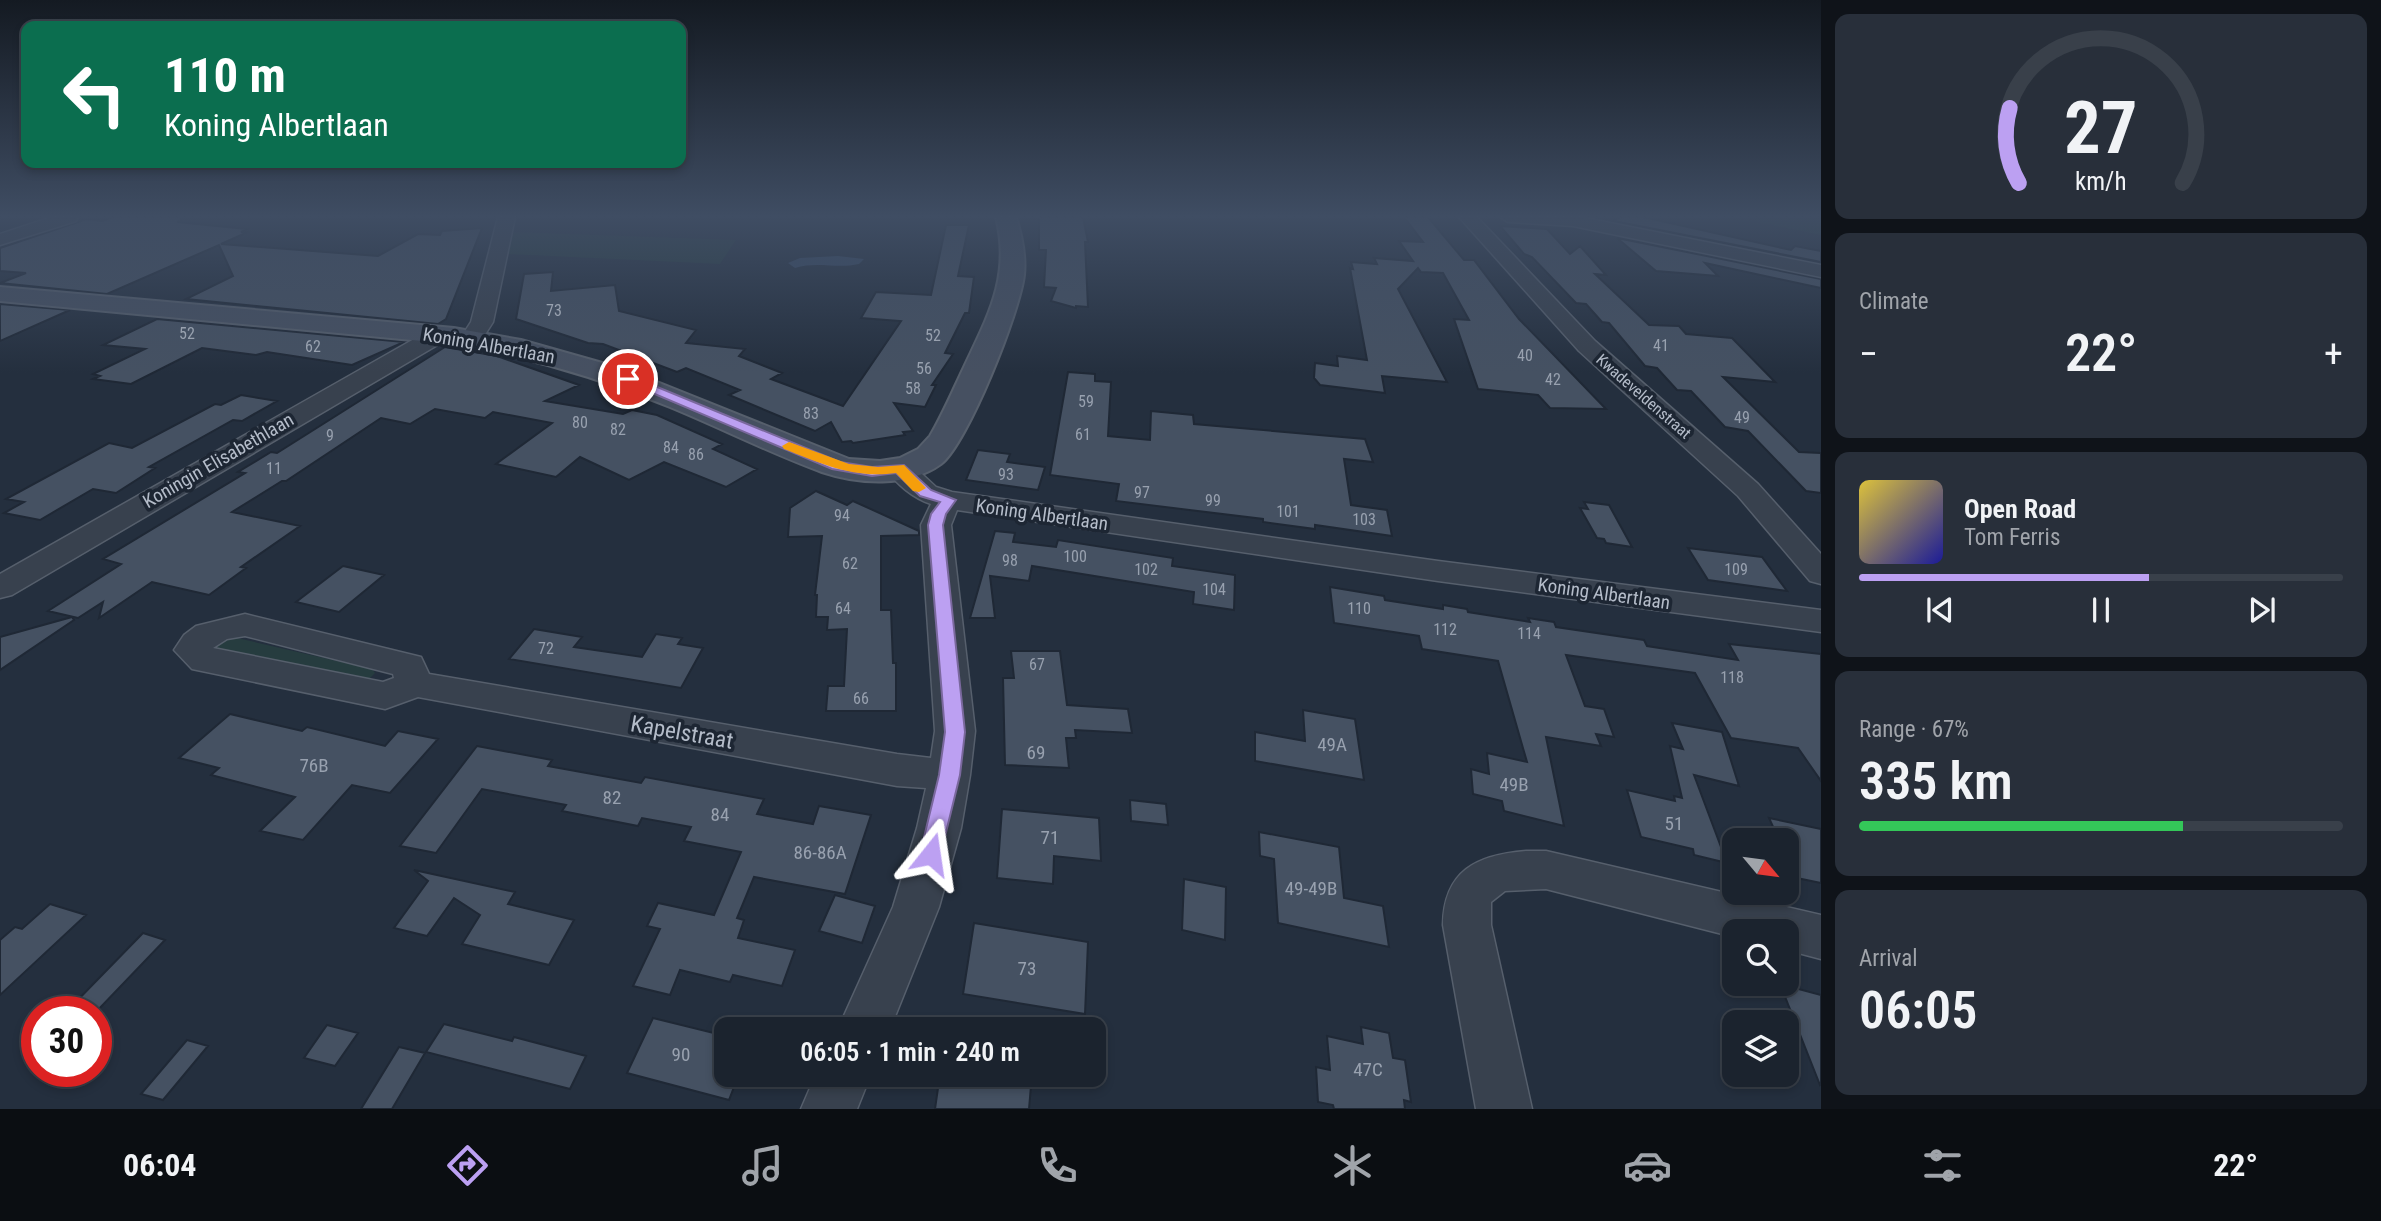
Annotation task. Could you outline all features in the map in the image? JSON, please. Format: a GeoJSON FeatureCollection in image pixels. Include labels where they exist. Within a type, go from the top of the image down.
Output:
{"type":"FeatureCollection","features":[{"type":"Feature","properties":{"kind":"main road"},"geometry":{"type":"LineString","coordinates":[[899,468],[923,460],[941,444],[995,331],[1006,304],[1013,269]]}},
{"type":"Feature","properties":{"kind":"main road","name":"Koning Albertlaan"},"geometry":{"type":"LineString","coordinates":[[0,294],[438,335],[542,352],[608,371],[837,466],[872,471],[899,468]]}},
{"type":"Feature","properties":{"kind":"street"},"geometry":{"type":"LineString","coordinates":[[471,339],[482,322],[495,269]]}},
{"type":"Feature","properties":{"kind":"street","name":"Kwadeveldenstraat"},"geometry":{"type":"LineString","coordinates":[[1514,269],[1578,338],[1748,490],[1821,574]]}},
{"type":"Feature","properties":{"kind":"street","name":"Koningin Elisabethlaan"},"geometry":{"type":"LineString","coordinates":[[0,588],[438,335]]}},
{"type":"Feature","properties":{"kind":"street","name":"Koning Albertlaan"},"geometry":{"type":"LineString","coordinates":[[899,468],[926,493],[949,500],[1438,571],[1821,621]]}},
{"type":"Feature","properties":{"kind":"street"},"geometry":{"type":"LineString","coordinates":[[869,1017],[916,907],[939,828],[949,775],[955,732],[936,525],[939,514],[949,500]]}},
{"type":"Feature","properties":{"kind":"street","name":"Kapelstraat"},"geometry":{"type":"LineString","coordinates":[[415,684],[408,666],[245,625],[224,627],[200,638],[192,650],[205,660],[385,696],[415,684],[897,770],[949,775]]}},
{"type":"Feature","properties":{"kind":"street"},"geometry":{"type":"LineString","coordinates":[[1504,1109],[1467,925],[1468,898],[1478,884],[1517,869],[1546,870],[1821,937]]}},
{"type":"Feature","properties":{"kind":"street"},"geometry":{"type":"LineString","coordinates":[[829,1109],[838,1087]]}},
{"type":"Feature","properties":{"kind":"green space"},"geometry":{"type":"Polygon","coordinates":[[[224,635],[372,669],[375,673],[367,681],[212,649],[208,640],[224,635]]]}},
{"type":"Feature","properties":{"kind":"building"},"geometry":{"type":"Polygon","coordinates":[[[0,269],[165,269],[107,294],[0,283],[26,273],[0,271],[0,269]]]}},
{"type":"Feature","properties":{"kind":"building"},"geometry":{"type":"Polygon","coordinates":[[[230,269],[466,269],[446,319],[438,324],[186,299],[233,276],[230,269]]]}},
{"type":"Feature","properties":{"kind":"building"},"geometry":{"type":"Polygon","coordinates":[[[937,269],[960,269],[958,276],[974,277],[969,313],[965,313],[945,353],[953,354],[932,385],[936,385],[925,407],[894,403],[913,431],[903,432],[905,435],[853,443],[842,442],[831,422],[815,431],[729,395],[740,390],[686,368],[677,372],[603,344],[588,343],[516,319],[524,274],[553,272],[551,291],[615,285],[619,311],[696,330],[686,343],[745,349],[739,356],[782,373],[771,379],[843,406],[901,321],[861,318],[876,292],[931,295],[937,269]]]}},
{"type":"Feature","properties":{"kind":"building"},"geometry":{"type":"Polygon","coordinates":[[[1045,269],[1086,269],[1088,307],[1076,308],[1051,301],[1056,288],[1044,287],[1045,269]]]}},
{"type":"Feature","properties":{"kind":"building"},"geometry":{"type":"Polygon","coordinates":[[[1350,269],[1417,269],[1398,289],[1447,382],[1382,376],[1385,393],[1320,385],[1314,378],[1315,363],[1338,366],[1337,356],[1367,360],[1350,269]]]}},
{"type":"Feature","properties":{"kind":"building"},"geometry":{"type":"Polygon","coordinates":[[[1419,269],[1481,269],[1519,319],[1606,409],[1550,408],[1538,395],[1478,389],[1454,319],[1469,320],[1443,273],[1421,272],[1419,269]]]}},
{"type":"Feature","properties":{"kind":"building"},"geometry":{"type":"Polygon","coordinates":[[[1543,269],[1600,269],[1606,275],[1595,274],[1649,325],[1679,326],[1686,334],[1732,338],[1775,382],[1723,377],[1799,452],[1821,453],[1821,493],[1806,491],[1748,431],[1725,427],[1691,391],[1677,390],[1657,368],[1645,366],[1609,323],[1602,322],[1586,304],[1576,303],[1543,269]]]}},
{"type":"Feature","properties":{"kind":"building"},"geometry":{"type":"Polygon","coordinates":[[[1653,269],[1711,269],[1718,276],[1653,269]]]}},
{"type":"Feature","properties":{"kind":"building"},"geometry":{"type":"Polygon","coordinates":[[[1732,269],[1770,269],[1821,279],[1821,288],[1732,269]]]}},
{"type":"Feature","properties":{"kind":"building"},"geometry":{"type":"Polygon","coordinates":[[[0,304],[70,310],[0,341],[0,304]]]}},
{"type":"Feature","properties":{"kind":"building"},"geometry":{"type":"Polygon","coordinates":[[[157,319],[404,342],[352,365],[267,352],[256,355],[202,348],[131,384],[93,379],[100,376],[93,374],[145,349],[103,345],[157,319]]]}},
{"type":"Feature","properties":{"kind":"building"},"geometry":{"type":"Polygon","coordinates":[[[445,347],[497,356],[579,385],[545,401],[623,414],[632,410],[657,415],[722,444],[713,449],[757,469],[726,487],[664,462],[629,480],[580,457],[556,477],[496,464],[552,423],[493,412],[485,418],[435,409],[410,424],[381,418],[286,481],[232,512],[300,526],[241,567],[246,568],[209,595],[152,582],[99,618],[103,602],[78,618],[48,611],[121,564],[103,559],[245,473],[238,472],[271,452],[277,453],[445,347]]]}},
{"type":"Feature","properties":{"kind":"building"},"geometry":{"type":"Polygon","coordinates":[[[1068,372],[1095,374],[1095,381],[1111,382],[1108,436],[1150,440],[1151,411],[1193,415],[1194,424],[1365,439],[1373,462],[1344,459],[1351,505],[1387,510],[1392,536],[1315,525],[1315,529],[1263,522],[1263,519],[1116,501],[1119,484],[1050,475],[1068,372]]]}},
{"type":"Feature","properties":{"kind":"building"},"geometry":{"type":"Polygon","coordinates":[[[241,395],[277,401],[242,421],[233,420],[149,467],[155,468],[116,493],[93,489],[40,520],[4,513],[24,502],[6,499],[109,443],[132,448],[215,404],[221,405],[241,395]]]}},
{"type":"Feature","properties":{"kind":"building"},"geometry":{"type":"Polygon","coordinates":[[[978,450],[1010,454],[1007,462],[1045,467],[1038,490],[966,480],[978,450]]]}},
{"type":"Feature","properties":{"kind":"building"},"geometry":{"type":"Polygon","coordinates":[[[816,491],[847,505],[853,501],[919,531],[919,535],[881,536],[881,610],[891,610],[893,663],[896,663],[896,711],[826,711],[828,686],[844,686],[847,629],[827,630],[828,617],[816,617],[815,595],[822,536],[788,537],[790,508],[816,491]]]}},
{"type":"Feature","properties":{"kind":"building"},"geometry":{"type":"Polygon","coordinates":[[[1584,502],[1609,505],[1632,547],[1606,543],[1604,539],[1597,538],[1580,508],[1588,509],[1584,502]]]}},
{"type":"Feature","properties":{"kind":"building"},"geometry":{"type":"Polygon","coordinates":[[[995,531],[1015,533],[1013,542],[1056,547],[1058,540],[1173,558],[1172,566],[1235,575],[1234,610],[1193,604],[1194,592],[1032,566],[1029,581],[990,576],[995,618],[970,618],[995,531]]]}},
{"type":"Feature","properties":{"kind":"building"},"geometry":{"type":"Polygon","coordinates":[[[1688,548],[1762,557],[1787,591],[1708,580],[1688,548]]]}},
{"type":"Feature","properties":{"kind":"building"},"geometry":{"type":"Polygon","coordinates":[[[343,566],[384,575],[339,612],[296,602],[343,566]]]}},
{"type":"Feature","properties":{"kind":"building"},"geometry":{"type":"Polygon","coordinates":[[[1330,587],[1384,596],[1385,600],[1443,609],[1443,605],[1530,622],[1528,618],[1554,622],[1556,627],[1644,640],[1647,646],[1738,660],[1729,644],[1821,654],[1821,781],[1798,748],[1731,738],[1695,673],[1566,655],[1585,706],[1604,709],[1614,737],[1596,734],[1601,746],[1546,737],[1564,826],[1504,811],[1502,801],[1473,794],[1471,769],[1489,774],[1487,753],[1527,762],[1498,661],[1422,649],[1419,636],[1334,623],[1330,587]]]}},
{"type":"Feature","properties":{"kind":"building"},"geometry":{"type":"Polygon","coordinates":[[[72,617],[74,620],[0,670],[0,637],[72,617]]]}},
{"type":"Feature","properties":{"kind":"building"},"geometry":{"type":"Polygon","coordinates":[[[534,629],[582,637],[574,647],[642,657],[656,634],[682,638],[678,644],[703,648],[681,688],[509,659],[534,629]]]}},
{"type":"Feature","properties":{"kind":"building"},"geometry":{"type":"Polygon","coordinates":[[[1011,651],[1060,651],[1067,705],[1128,709],[1132,733],[1075,730],[1076,738],[1066,738],[1069,768],[1005,765],[1003,678],[1014,678],[1011,651]]]}},
{"type":"Feature","properties":{"kind":"building"},"geometry":{"type":"Polygon","coordinates":[[[1303,710],[1355,719],[1364,780],[1255,761],[1255,732],[1305,741],[1303,710]]]}},
{"type":"Feature","properties":{"kind":"building"},"geometry":{"type":"Polygon","coordinates":[[[230,714],[302,731],[307,727],[385,746],[398,731],[438,739],[390,793],[352,785],[303,840],[260,831],[295,797],[211,775],[219,768],[179,758],[230,714]]]}},
{"type":"Feature","properties":{"kind":"building"},"geometry":{"type":"Polygon","coordinates":[[[1672,723],[1722,732],[1739,786],[1694,775],[1722,850],[1722,862],[1694,855],[1693,849],[1641,837],[1627,790],[1675,801],[1674,796],[1682,798],[1670,746],[1683,749],[1672,723]]]}},
{"type":"Feature","properties":{"kind":"building"},"geometry":{"type":"Polygon","coordinates":[[[477,746],[552,760],[548,766],[641,783],[645,777],[764,799],[757,814],[813,824],[819,806],[871,815],[845,894],[754,877],[737,918],[744,920],[738,938],[795,950],[782,986],[733,975],[730,982],[680,970],[670,995],[633,986],[660,929],[647,926],[658,903],[714,915],[741,852],[684,841],[691,827],[642,818],[638,826],[562,811],[566,805],[482,789],[436,853],[400,846],[477,746]]]}},
{"type":"Feature","properties":{"kind":"building"},"geometry":{"type":"Polygon","coordinates":[[[1130,800],[1166,804],[1168,825],[1131,821],[1130,800]]]}},
{"type":"Feature","properties":{"kind":"building"},"geometry":{"type":"Polygon","coordinates":[[[1002,809],[1099,818],[1101,861],[1054,856],[1053,884],[997,878],[1002,809]]]}},
{"type":"Feature","properties":{"kind":"building"},"geometry":{"type":"Polygon","coordinates":[[[1769,818],[1821,829],[1821,883],[1799,878],[1799,828],[1774,828],[1769,818]]]}},
{"type":"Feature","properties":{"kind":"building"},"geometry":{"type":"Polygon","coordinates":[[[1259,832],[1339,847],[1344,898],[1383,906],[1389,947],[1278,923],[1274,859],[1260,856],[1259,832]]]}},
{"type":"Feature","properties":{"kind":"building"},"geometry":{"type":"Polygon","coordinates":[[[414,870],[515,892],[508,904],[574,920],[549,965],[462,944],[480,915],[454,898],[427,936],[394,928],[428,881],[414,870]]]}},
{"type":"Feature","properties":{"kind":"building"},"geometry":{"type":"Polygon","coordinates":[[[1184,879],[1226,887],[1225,940],[1182,930],[1184,879]]]}},
{"type":"Feature","properties":{"kind":"building"},"geometry":{"type":"Polygon","coordinates":[[[835,895],[875,906],[862,943],[819,931],[835,895]]]}},
{"type":"Feature","properties":{"kind":"building"},"geometry":{"type":"Polygon","coordinates":[[[50,904],[86,915],[0,995],[0,940],[15,927],[22,929],[50,904]]]}},
{"type":"Feature","properties":{"kind":"building"},"geometry":{"type":"Polygon","coordinates":[[[974,923],[1088,942],[1085,1014],[963,994],[974,923]]]}},
{"type":"Feature","properties":{"kind":"building"},"geometry":{"type":"Polygon","coordinates":[[[143,933],[165,940],[111,996],[82,996],[143,933]]]}},
{"type":"Feature","properties":{"kind":"building"},"geometry":{"type":"Polygon","coordinates":[[[1799,989],[1821,995],[1820,1085],[1799,1032],[1799,1010],[1790,1010],[1785,996],[1799,996],[1799,989]]]}},
{"type":"Feature","properties":{"kind":"building"},"geometry":{"type":"Polygon","coordinates":[[[653,1018],[714,1033],[714,1087],[734,1087],[729,1100],[627,1073],[653,1018]]]}},
{"type":"Feature","properties":{"kind":"building"},"geometry":{"type":"Polygon","coordinates":[[[444,1024],[512,1041],[514,1037],[586,1056],[570,1089],[426,1052],[444,1024]]]}},
{"type":"Feature","properties":{"kind":"building"},"geometry":{"type":"Polygon","coordinates":[[[327,1025],[358,1033],[335,1066],[304,1058],[327,1025]]]}},
{"type":"Feature","properties":{"kind":"building"},"geometry":{"type":"Polygon","coordinates":[[[1361,1027],[1389,1033],[1393,1058],[1405,1060],[1411,1102],[1404,1100],[1405,1109],[1334,1109],[1333,1105],[1318,1102],[1316,1067],[1330,1070],[1327,1036],[1363,1044],[1361,1027]]]}},
{"type":"Feature","properties":{"kind":"building"},"geometry":{"type":"Polygon","coordinates":[[[187,1040],[208,1046],[163,1100],[141,1094],[187,1040]]]}},
{"type":"Feature","properties":{"kind":"building"},"geometry":{"type":"Polygon","coordinates":[[[399,1047],[425,1053],[392,1109],[361,1109],[399,1047]]]}},
{"type":"Feature","properties":{"kind":"building"},"geometry":{"type":"Polygon","coordinates":[[[938,1087],[1031,1087],[1029,1109],[935,1109],[938,1087]]]}},
{"type":"Feature","properties":{"kind":"slow traffic"},"geometry":{"type":"LineString","coordinates":[[789,446],[832,464],[860,471],[899,468],[919,488]]}},
{"type":"Feature","properties":{"kind":"route"},"geometry":{"type":"LineString","coordinates":[[628,379],[837,466],[860,471],[899,468],[926,493],[949,500],[939,514],[936,525],[955,732],[939,828],[931,854]]}}]}
